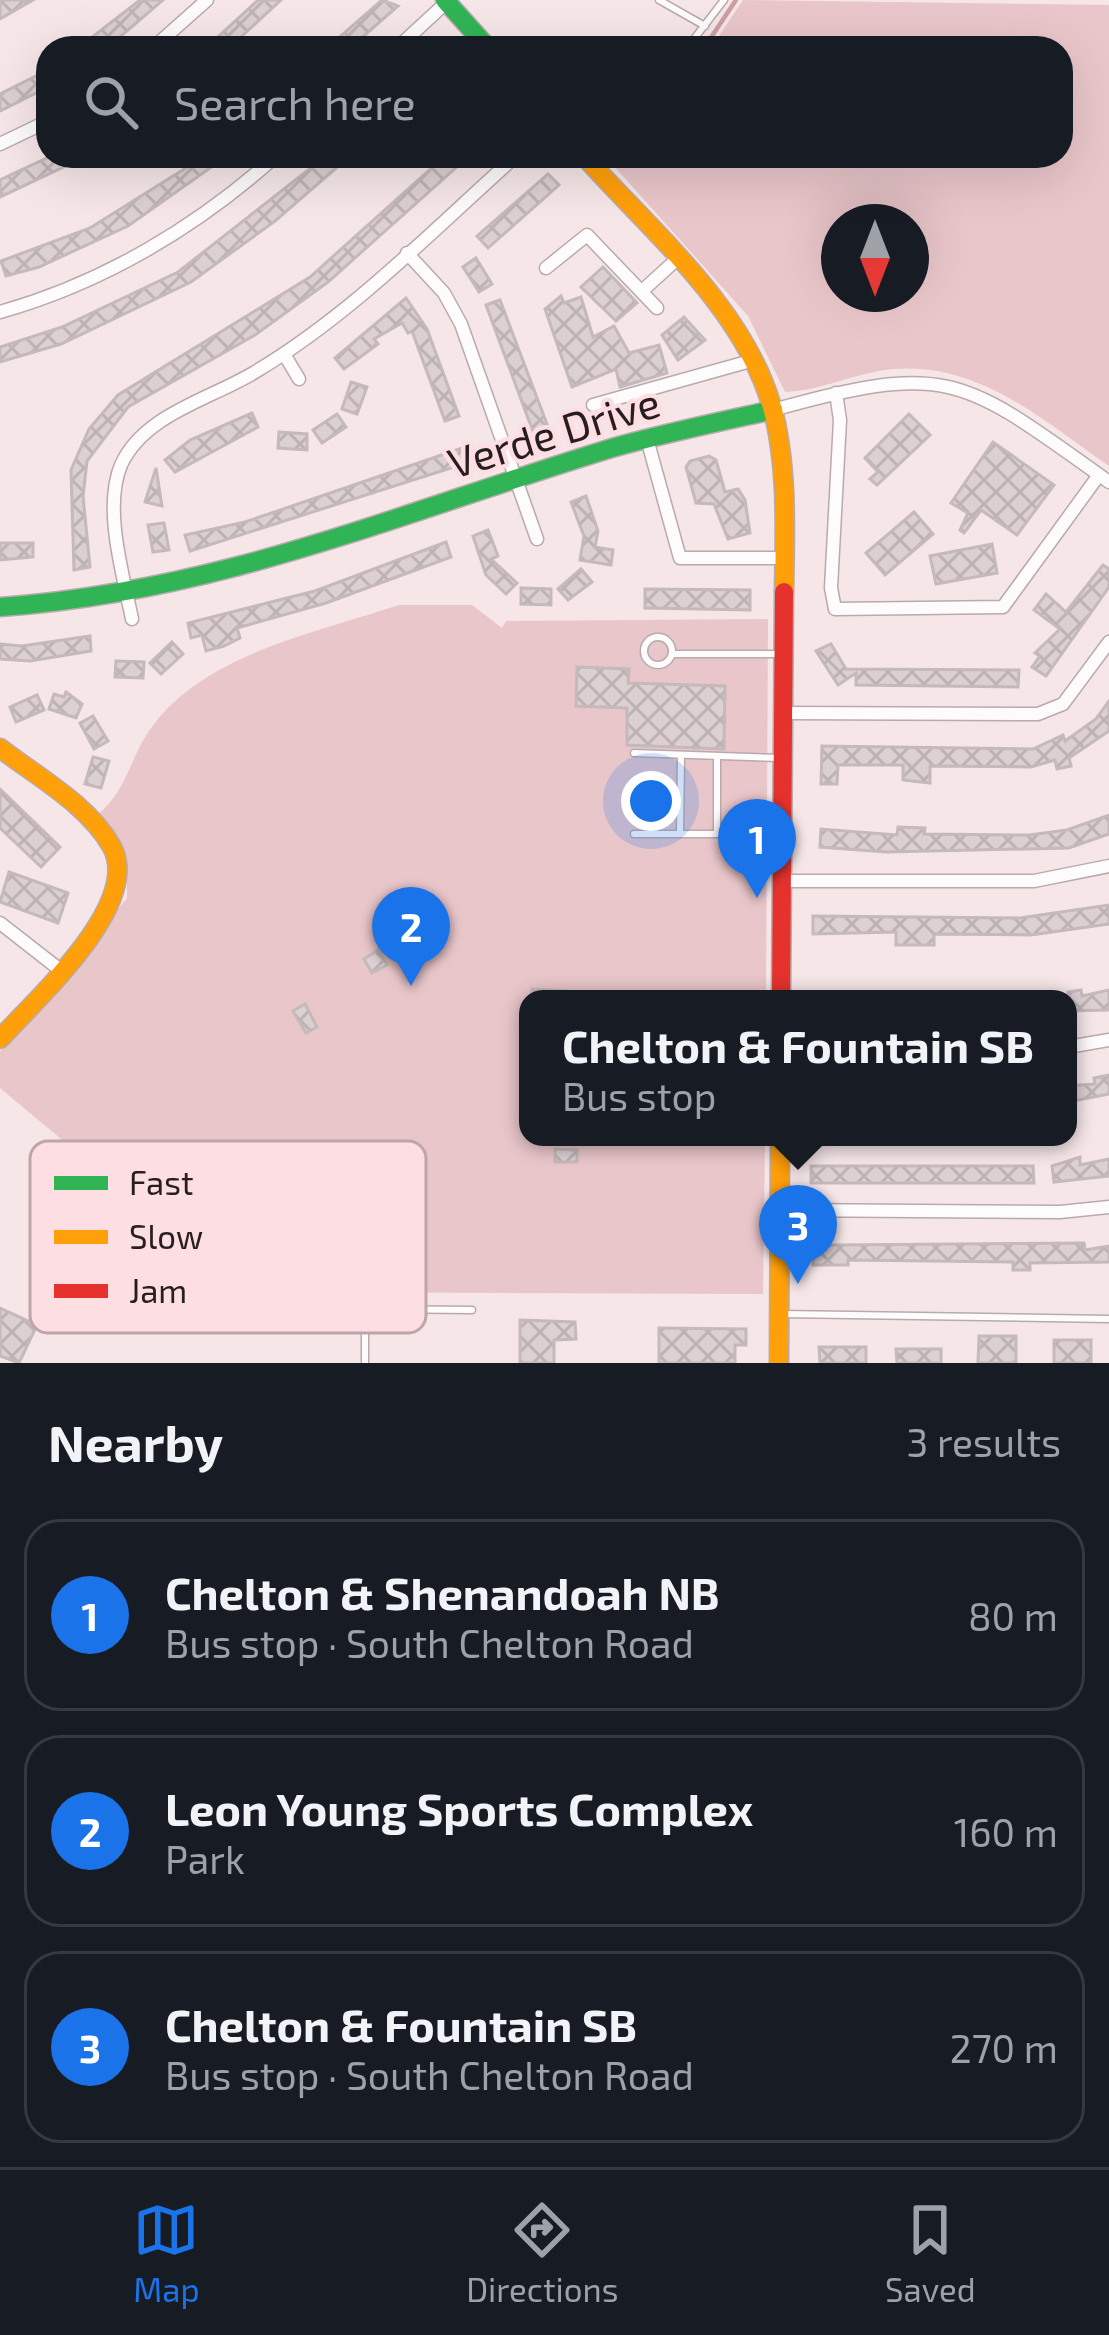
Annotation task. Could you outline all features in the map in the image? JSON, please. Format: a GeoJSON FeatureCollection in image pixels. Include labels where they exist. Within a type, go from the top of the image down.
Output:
{"type":"FeatureCollection","features":[{"type":"Feature","properties":{"kind":"main road"},"geometry":{"type":"LineString","coordinates":[[447,1],[478,36]]}},
{"type":"Feature","properties":{"kind":"main road"},"geometry":{"type":"LineString","coordinates":[[595,168],[727,317],[754,360],[772,410],[783,479],[786,559],[781,990]]}},
{"type":"Feature","properties":{"kind":"main road","name":"Verde Drive"},"geometry":{"type":"LineString","coordinates":[[0,607],[127,595],[276,562],[647,439],[772,410]]}},
{"type":"Feature","properties":{"kind":"main road"},"geometry":{"type":"LineString","coordinates":[[0,748],[100,833],[121,866],[113,906],[0,1039]]}},
{"type":"Feature","properties":{"kind":"main road"},"geometry":{"type":"LineString","coordinates":[[779,1363],[780,1146]]}},
{"type":"Feature","properties":{"kind":"street"},"geometry":{"type":"LineString","coordinates":[[167,36],[208,0]]}},
{"type":"Feature","properties":{"kind":"street"},"geometry":{"type":"LineString","coordinates":[[410,36],[447,1]]}},
{"type":"Feature","properties":{"kind":"street"},"geometry":{"type":"LineString","coordinates":[[0,144],[36,127]]}},
{"type":"Feature","properties":{"kind":"street"},"geometry":{"type":"LineString","coordinates":[[0,313],[57,294],[164,241],[224,201],[262,168]]}},
{"type":"Feature","properties":{"kind":"street"},"geometry":{"type":"LineString","coordinates":[[132,619],[114,499],[120,469],[132,446],[165,418],[284,354],[346,309],[503,168]]}},
{"type":"Feature","properties":{"kind":"street"},"geometry":{"type":"LineString","coordinates":[[546,268],[587,235],[657,308]]}},
{"type":"Feature","properties":{"kind":"street"},"geometry":{"type":"LineString","coordinates":[[407,253],[444,292],[461,323],[537,539]]}},
{"type":"Feature","properties":{"kind":"street"},"geometry":{"type":"LineString","coordinates":[[642,291],[676,260]]}},
{"type":"Feature","properties":{"kind":"street"},"geometry":{"type":"LineString","coordinates":[[284,354],[299,379]]}},
{"type":"Feature","properties":{"kind":"street"},"geometry":{"type":"LineString","coordinates":[[593,405],[754,360]]}},
{"type":"Feature","properties":{"kind":"street","name":"Verde Drive"},"geometry":{"type":"LineString","coordinates":[[772,410],[898,380],[983,395],[1104,478]]}},
{"type":"Feature","properties":{"kind":"street"},"geometry":{"type":"LineString","coordinates":[[836,393],[840,420],[831,588],[835,609],[1003,608],[1104,478]]}},
{"type":"Feature","properties":{"kind":"street"},"geometry":{"type":"LineString","coordinates":[[647,439],[680,558],[786,559]]}},
{"type":"Feature","properties":{"kind":"street"},"geometry":{"type":"LineString","coordinates":[[784,713],[1038,714],[1063,704],[1109,642]]}},
{"type":"Feature","properties":{"kind":"street"},"geometry":{"type":"LineString","coordinates":[[31,774],[45,758]]}},
{"type":"Feature","properties":{"kind":"street"},"geometry":{"type":"LineString","coordinates":[[782,881],[1034,881],[1109,866]]}},
{"type":"Feature","properties":{"kind":"street"},"geometry":{"type":"LineString","coordinates":[[0,923],[58,969]]}},
{"type":"Feature","properties":{"kind":"street"},"geometry":{"type":"LineString","coordinates":[[1077,1045],[1109,1040]]}},
{"type":"Feature","properties":{"kind":"street"},"geometry":{"type":"LineString","coordinates":[[780,1210],[1060,1212],[1109,1207]]}},
{"type":"Feature","properties":{"kind":"lane"},"geometry":{"type":"LineString","coordinates":[[659,0],[705,26]]}},
{"type":"Feature","properties":{"kind":"lane"},"geometry":{"type":"LineString","coordinates":[[696,36],[724,0]]}},
{"type":"Feature","properties":{"kind":"lane"},"geometry":{"type":"LineString","coordinates":[[672,654],[661,638],[644,650],[655,664],[672,654],[785,654]]}},
{"type":"Feature","properties":{"kind":"lane"},"geometry":{"type":"LineString","coordinates":[[634,753],[784,758]]}},
{"type":"Feature","properties":{"kind":"lane"},"geometry":{"type":"LineString","coordinates":[[680,834],[681,757]]}},
{"type":"Feature","properties":{"kind":"lane"},"geometry":{"type":"LineString","coordinates":[[634,834],[717,834],[717,758]]}},
{"type":"Feature","properties":{"kind":"lane"},"geometry":{"type":"LineString","coordinates":[[426,1310],[472,1310]]}},
{"type":"Feature","properties":{"kind":"lane"},"geometry":{"type":"LineString","coordinates":[[779,1314],[1109,1319]]}},
{"type":"Feature","properties":{"kind":"shaded area"},"geometry":{"type":"Polygon","coordinates":[[[743,0],[1109,5],[1109,466],[1009,398],[954,375],[894,369],[785,392],[748,316],[616,168],[1073,168],[1073,36],[719,36],[743,0]]]}},
{"type":"Feature","properties":{"kind":"shaded area"},"geometry":{"type":"Polygon","coordinates":[[[399,605],[472,605],[502,628],[506,621],[768,619],[766,990],[519,990],[519,1146],[765,1146],[763,1294],[426,1293],[426,1141],[63,1141],[0,1088],[0,1052],[127,898],[127,857],[114,833],[95,817],[116,794],[158,719],[208,676],[303,635],[399,605]]]}},
{"type":"Feature","properties":{"kind":"building"},"geometry":{"type":"Polygon","coordinates":[[[0,0],[33,0],[0,19],[0,0]]]}},
{"type":"Feature","properties":{"kind":"building"},"geometry":{"type":"Polygon","coordinates":[[[140,0],[163,0],[121,36],[94,36],[140,0]]]}},
{"type":"Feature","properties":{"kind":"building"},"geometry":{"type":"Polygon","coordinates":[[[258,0],[281,0],[242,36],[219,36],[258,0]]]}},
{"type":"Feature","properties":{"kind":"building"},"geometry":{"type":"Polygon","coordinates":[[[382,0],[398,6],[364,36],[341,36],[382,0]]]}},
{"type":"Feature","properties":{"kind":"building"},"geometry":{"type":"Polygon","coordinates":[[[36,76],[36,93],[0,111],[0,94],[36,76]]]}},
{"type":"Feature","properties":{"kind":"building"},"geometry":{"type":"Polygon","coordinates":[[[36,163],[36,168],[62,168],[0,197],[0,180],[36,163]]]}},
{"type":"Feature","properties":{"kind":"building"},"geometry":{"type":"Polygon","coordinates":[[[186,168],[210,168],[128,226],[39,267],[6,276],[1,261],[90,228],[186,168]]]}},
{"type":"Feature","properties":{"kind":"building"},"geometry":{"type":"Polygon","coordinates":[[[311,168],[336,168],[275,221],[191,282],[61,344],[0,362],[0,347],[62,327],[178,272],[311,168]]]}},
{"type":"Feature","properties":{"kind":"building"},"geometry":{"type":"Polygon","coordinates":[[[432,168],[456,168],[328,282],[255,335],[128,407],[87,461],[83,496],[90,567],[74,570],[71,470],[89,429],[118,395],[310,277],[432,168]]]}},
{"type":"Feature","properties":{"kind":"building"},"geometry":{"type":"Polygon","coordinates":[[[548,174],[559,185],[488,248],[477,236],[548,174]]]}},
{"type":"Feature","properties":{"kind":"building"},"geometry":{"type":"Polygon","coordinates":[[[476,258],[492,284],[479,292],[463,267],[476,258]]]}},
{"type":"Feature","properties":{"kind":"building"},"geometry":{"type":"Polygon","coordinates":[[[603,267],[637,303],[616,321],[581,287],[603,267]]]}},
{"type":"Feature","properties":{"kind":"building"},"geometry":{"type":"Polygon","coordinates":[[[561,296],[564,303],[581,297],[593,337],[614,326],[629,353],[659,345],[667,373],[620,387],[616,369],[572,387],[545,309],[561,296]]]}},
{"type":"Feature","properties":{"kind":"building"},"geometry":{"type":"Polygon","coordinates":[[[406,298],[427,329],[459,416],[445,421],[412,331],[408,333],[402,323],[374,339],[378,344],[344,369],[335,358],[406,298]]]}},
{"type":"Feature","properties":{"kind":"building"},"geometry":{"type":"Polygon","coordinates":[[[500,300],[550,432],[535,437],[486,305],[500,300]]]}},
{"type":"Feature","properties":{"kind":"building"},"geometry":{"type":"Polygon","coordinates":[[[684,317],[705,340],[678,360],[662,335],[684,317]]]}},
{"type":"Feature","properties":{"kind":"building"},"geometry":{"type":"Polygon","coordinates":[[[351,382],[367,387],[357,414],[342,409],[351,382]]]}},
{"type":"Feature","properties":{"kind":"building"},"geometry":{"type":"Polygon","coordinates":[[[252,413],[258,427],[175,472],[165,460],[190,440],[252,413]]]}},
{"type":"Feature","properties":{"kind":"building"},"geometry":{"type":"Polygon","coordinates":[[[337,414],[346,427],[322,443],[313,430],[337,414]]]}},
{"type":"Feature","properties":{"kind":"building"},"geometry":{"type":"Polygon","coordinates":[[[909,414],[930,435],[877,485],[870,479],[878,472],[865,458],[909,414]]]}},
{"type":"Feature","properties":{"kind":"building"},"geometry":{"type":"Polygon","coordinates":[[[279,432],[307,434],[307,450],[278,448],[279,432]]]}},
{"type":"Feature","properties":{"kind":"building"},"geometry":{"type":"Polygon","coordinates":[[[993,442],[1054,485],[1017,535],[981,510],[964,533],[960,530],[968,513],[951,503],[993,442]]]}},
{"type":"Feature","properties":{"kind":"building"},"geometry":{"type":"Polygon","coordinates":[[[471,445],[476,460],[190,551],[185,535],[245,522],[471,445]]]}},
{"type":"Feature","properties":{"kind":"building"},"geometry":{"type":"Polygon","coordinates":[[[709,456],[716,460],[725,492],[738,489],[745,500],[750,533],[728,539],[714,504],[696,503],[686,467],[690,461],[709,456]]]}},
{"type":"Feature","properties":{"kind":"building"},"geometry":{"type":"Polygon","coordinates":[[[156,468],[162,506],[145,502],[156,468]]]}},
{"type":"Feature","properties":{"kind":"building"},"geometry":{"type":"Polygon","coordinates":[[[586,496],[598,531],[595,547],[613,550],[611,565],[580,560],[584,536],[571,502],[586,496]]]}},
{"type":"Feature","properties":{"kind":"building"},"geometry":{"type":"Polygon","coordinates":[[[914,512],[933,534],[885,575],[866,553],[914,512]]]}},
{"type":"Feature","properties":{"kind":"building"},"geometry":{"type":"Polygon","coordinates":[[[164,523],[169,550],[153,552],[148,525],[164,523]]]}},
{"type":"Feature","properties":{"kind":"building"},"geometry":{"type":"Polygon","coordinates":[[[488,530],[498,556],[491,559],[517,583],[506,594],[486,575],[473,536],[488,530]]]}},
{"type":"Feature","properties":{"kind":"building"},"geometry":{"type":"Polygon","coordinates":[[[446,542],[451,557],[326,603],[237,628],[240,638],[224,646],[206,651],[202,635],[191,638],[188,623],[315,591],[446,542]]]}},
{"type":"Feature","properties":{"kind":"building"},"geometry":{"type":"Polygon","coordinates":[[[0,543],[33,543],[33,557],[0,560],[0,543]]]}},
{"type":"Feature","properties":{"kind":"building"},"geometry":{"type":"Polygon","coordinates":[[[992,544],[997,573],[936,584],[930,556],[992,544]]]}},
{"type":"Feature","properties":{"kind":"building"},"geometry":{"type":"Polygon","coordinates":[[[1103,565],[1109,569],[1109,587],[1046,676],[1032,667],[1040,656],[1035,653],[1060,629],[1034,610],[1046,594],[1066,612],[1103,565]]]}},
{"type":"Feature","properties":{"kind":"building"},"geometry":{"type":"Polygon","coordinates":[[[581,569],[592,582],[568,600],[558,589],[581,569]]]}},
{"type":"Feature","properties":{"kind":"building"},"geometry":{"type":"Polygon","coordinates":[[[521,588],[551,589],[551,605],[521,604],[521,588]]]}},
{"type":"Feature","properties":{"kind":"building"},"geometry":{"type":"Polygon","coordinates":[[[645,589],[750,590],[750,610],[645,608],[645,589]]]}},
{"type":"Feature","properties":{"kind":"building"},"geometry":{"type":"Polygon","coordinates":[[[90,636],[91,651],[30,661],[0,659],[0,644],[22,646],[90,636]]]}},
{"type":"Feature","properties":{"kind":"building"},"geometry":{"type":"Polygon","coordinates":[[[172,642],[183,654],[161,674],[150,663],[172,642]]]}},
{"type":"Feature","properties":{"kind":"building"},"geometry":{"type":"Polygon","coordinates":[[[831,644],[846,669],[1019,670],[1018,687],[856,685],[856,673],[838,685],[816,651],[831,644]]]}},
{"type":"Feature","properties":{"kind":"building"},"geometry":{"type":"Polygon","coordinates":[[[116,661],[144,662],[143,678],[115,677],[116,661]]]}},
{"type":"Feature","properties":{"kind":"building"},"geometry":{"type":"Polygon","coordinates":[[[577,667],[629,669],[628,683],[725,686],[724,749],[627,745],[627,708],[576,706],[577,667]]]}},
{"type":"Feature","properties":{"kind":"building"},"geometry":{"type":"Polygon","coordinates":[[[66,692],[82,704],[76,718],[49,709],[54,694],[64,697],[66,692]]]}},
{"type":"Feature","properties":{"kind":"building"},"geometry":{"type":"Polygon","coordinates":[[[37,695],[44,710],[16,722],[10,707],[37,695]]]}},
{"type":"Feature","properties":{"kind":"building"},"geometry":{"type":"Polygon","coordinates":[[[1109,701],[1109,731],[1069,758],[1071,766],[1057,769],[1055,760],[1031,767],[930,766],[930,783],[903,780],[903,765],[838,765],[837,784],[821,784],[822,746],[1033,749],[1063,735],[1065,741],[1096,719],[1109,701]]]}},
{"type":"Feature","properties":{"kind":"building"},"geometry":{"type":"Polygon","coordinates":[[[93,716],[108,741],[94,749],[80,723],[93,716]]]}},
{"type":"Feature","properties":{"kind":"building"},"geometry":{"type":"Polygon","coordinates":[[[93,757],[109,761],[101,788],[85,784],[93,757]]]}},
{"type":"Feature","properties":{"kind":"building"},"geometry":{"type":"Polygon","coordinates":[[[0,789],[60,847],[41,867],[0,828],[0,789]]]}},
{"type":"Feature","properties":{"kind":"building"},"geometry":{"type":"Polygon","coordinates":[[[1109,815],[1109,834],[1069,848],[886,852],[820,847],[821,829],[897,835],[898,827],[925,828],[924,834],[1029,835],[1067,830],[1109,815]]]}},
{"type":"Feature","properties":{"kind":"building"},"geometry":{"type":"Polygon","coordinates":[[[9,872],[68,893],[58,923],[0,902],[9,872]]]}},
{"type":"Feature","properties":{"kind":"building"},"geometry":{"type":"Polygon","coordinates":[[[1109,905],[1109,924],[1031,935],[934,934],[934,945],[896,945],[896,932],[813,934],[813,916],[1020,918],[1109,905]]]}},
{"type":"Feature","properties":{"kind":"building"},"geometry":{"type":"Polygon","coordinates":[[[378,950],[387,965],[372,973],[364,959],[378,950]]]}},
{"type":"Feature","properties":{"kind":"building"},"geometry":{"type":"Polygon","coordinates":[[[1109,990],[1109,1010],[1077,1011],[1077,991],[1082,996],[1109,990]]]}},
{"type":"Feature","properties":{"kind":"building"},"geometry":{"type":"Polygon","coordinates":[[[305,1004],[317,1027],[306,1033],[293,1011],[305,1004]]]}},
{"type":"Feature","properties":{"kind":"building"},"geometry":{"type":"Polygon","coordinates":[[[1109,1075],[1109,1094],[1077,1100],[1077,1085],[1095,1084],[1094,1078],[1109,1075]]]}},
{"type":"Feature","properties":{"kind":"building"},"geometry":{"type":"Polygon","coordinates":[[[555,1149],[577,1150],[577,1162],[555,1162],[555,1149]]]}},
{"type":"Feature","properties":{"kind":"building"},"geometry":{"type":"Polygon","coordinates":[[[1080,1157],[1080,1165],[1109,1159],[1109,1176],[1054,1182],[1052,1166],[1080,1157]]]}},
{"type":"Feature","properties":{"kind":"building"},"geometry":{"type":"Polygon","coordinates":[[[811,1166],[1033,1166],[1034,1183],[811,1183],[811,1166]]]}},
{"type":"Feature","properties":{"kind":"building"},"geometry":{"type":"Polygon","coordinates":[[[1084,1243],[1085,1250],[1109,1246],[1109,1262],[1030,1263],[1030,1270],[1013,1270],[1013,1262],[848,1260],[848,1265],[813,1265],[813,1248],[833,1245],[1084,1243]]]}},
{"type":"Feature","properties":{"kind":"building"},"geometry":{"type":"Polygon","coordinates":[[[0,1308],[30,1322],[33,1333],[19,1363],[0,1356],[0,1308]]]}},
{"type":"Feature","properties":{"kind":"building"},"geometry":{"type":"Polygon","coordinates":[[[520,1320],[575,1322],[576,1339],[554,1340],[554,1363],[520,1363],[520,1320]]]}},
{"type":"Feature","properties":{"kind":"building"},"geometry":{"type":"Polygon","coordinates":[[[659,1328],[746,1329],[746,1345],[735,1345],[735,1363],[659,1363],[659,1328]]]}},
{"type":"Feature","properties":{"kind":"building"},"geometry":{"type":"Polygon","coordinates":[[[979,1336],[1016,1336],[1016,1363],[978,1363],[979,1336]]]}},
{"type":"Feature","properties":{"kind":"building"},"geometry":{"type":"Polygon","coordinates":[[[1054,1340],[1091,1340],[1091,1363],[1054,1363],[1054,1340]]]}},
{"type":"Feature","properties":{"kind":"building"},"geometry":{"type":"Polygon","coordinates":[[[819,1347],[866,1347],[866,1363],[820,1363],[819,1347]]]}},
{"type":"Feature","properties":{"kind":"building"},"geometry":{"type":"Polygon","coordinates":[[[896,1349],[941,1349],[941,1363],[897,1363],[896,1349]]]}},
{"type":"Feature","properties":{"kind":"waterway"},"geometry":{"type":"LineString","coordinates":[[712,36],[736,0]]}},
{"type":"Feature","properties":{"kind":"traffic: fast"},"geometry":{"type":"LineString","coordinates":[[445,0],[477,36]]}},
{"type":"Feature","properties":{"kind":"traffic: fast"},"geometry":{"type":"LineString","coordinates":[[0,607],[82,598],[236,567],[612,448],[773,410]]}},
{"type":"Feature","properties":{"kind":"traffic: slow"},"geometry":{"type":"LineString","coordinates":[[595,168],[693,272],[759,371],[781,452],[784,592]]}},
{"type":"Feature","properties":{"kind":"traffic: slow"},"geometry":{"type":"LineString","coordinates":[[0,748],[90,818],[112,847],[118,870],[112,896],[81,950],[0,1039]]}},
{"type":"Feature","properties":{"kind":"traffic: slow"},"geometry":{"type":"LineString","coordinates":[[779,1363],[780,1146]]}},
{"type":"Feature","properties":{"kind":"traffic: jam"},"geometry":{"type":"LineString","coordinates":[[781,990],[784,592]]}},
{"type":"Feature","properties":{"kind":"place","name":"Chelton & Shenandoah NB"},"geometry":{"type":"Point","coordinates":[757,898]}},
{"type":"Feature","properties":{"kind":"place","name":"Leon Young Sports Complex"},"geometry":{"type":"Point","coordinates":[411,986]}},
{"type":"Feature","properties":{"kind":"place","name":"Chelton & Fountain SB"},"geometry":{"type":"Point","coordinates":[798,1284]}}]}
